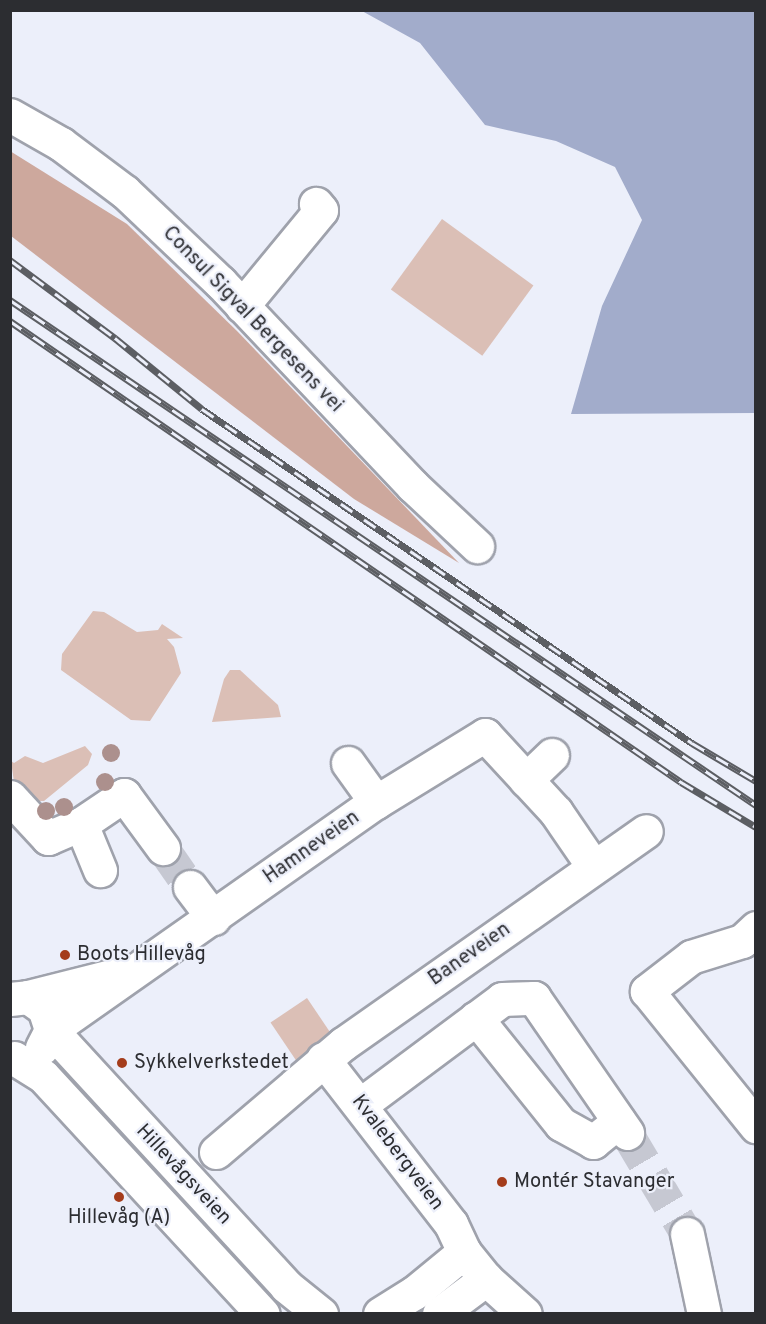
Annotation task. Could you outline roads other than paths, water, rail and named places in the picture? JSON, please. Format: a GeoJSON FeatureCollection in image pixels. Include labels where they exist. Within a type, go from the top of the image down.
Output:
{"type":"FeatureCollection","features":[{"type":"Feature","properties":{"kind":"street","name":"Consul Sigval Bergesens vei"},"geometry":{"type":"LineString","coordinates":[[10,115],[61,144],[125,192],[250,314],[413,486],[477,546]]}},
{"type":"Feature","properties":{"kind":"street"},"geometry":{"type":"LineString","coordinates":[[250,314],[321,210],[316,204]]}},
{"type":"Feature","properties":{"kind":"street","name":"Hamneveien"},"geometry":{"type":"LineString","coordinates":[[51,1030],[376,802],[485,735],[526,780]]}},
{"type":"Feature","properties":{"kind":"street"},"geometry":{"type":"LineString","coordinates":[[552,755],[526,780],[556,812],[593,866]]}},
{"type":"Feature","properties":{"kind":"street"},"geometry":{"type":"LineString","coordinates":[[348,762],[376,802]]}},
{"type":"Feature","properties":{"kind":"street"},"geometry":{"type":"LineString","coordinates":[[10,797],[48,838],[81,824],[124,795],[163,848]]}},
{"type":"Feature","properties":{"kind":"street"},"geometry":{"type":"LineString","coordinates":[[81,824],[100,870]]}},
{"type":"Feature","properties":{"kind":"street","name":"Baneveien"},"geometry":{"type":"LineString","coordinates":[[216,1152],[324,1059],[593,866],[646,831]]}},
{"type":"Feature","properties":{"kind":"street"},"geometry":{"type":"LineString","coordinates":[[190,886],[213,918]]}},
{"type":"Feature","properties":{"kind":"street"},"geometry":{"type":"LineString","coordinates":[[751,941],[691,957],[647,991],[756,1126]]}},
{"type":"Feature","properties":{"kind":"street","name":"Hamneveien"},"geometry":{"type":"LineString","coordinates":[[19,993],[92,983],[142,966]]}},
{"type":"Feature","properties":{"kind":"street","name":"Hillevågsveien"},"geometry":{"type":"LineString","coordinates":[[19,993],[44,1008],[51,1030],[286,1286],[321,1314]]}},
{"type":"Feature","properties":{"kind":"street"},"geometry":{"type":"LineString","coordinates":[[360,1105],[476,1018],[502,999],[534,998],[623,1127],[592,1142],[561,1124],[476,1018]]}},
{"type":"Feature","properties":{"kind":"street"},"geometry":{"type":"LineString","coordinates":[[12,1057],[36,1054],[44,1047],[51,1030]]}},
{"type":"Feature","properties":{"kind":"street","name":"Hillevågsveien"},"geometry":{"type":"LineString","coordinates":[[12,1057],[43,1076],[263,1314]]}},
{"type":"Feature","properties":{"kind":"street","name":"Kvalebergveien"},"geometry":{"type":"LineString","coordinates":[[324,1059],[451,1224],[464,1252],[486,1279],[525,1314]]}},
{"type":"Feature","properties":{"kind":"street"},"geometry":{"type":"LineString","coordinates":[[687,1234],[704,1314]]}},
{"type":"Feature","properties":{"kind":"street"},"geometry":{"type":"LineString","coordinates":[[380,1314],[414,1293],[464,1252]]}},
{"type":"Feature","properties":{"kind":"street"},"geometry":{"type":"LineString","coordinates":[[439,1314],[486,1279]]}},
{"type":"Feature","properties":{"kind":"water"},"geometry":{"type":"Polygon","coordinates":[[[362,11],[755,11],[755,413],[571,414],[602,306],[642,220],[615,167],[556,141],[485,125],[420,43],[362,11]]]}},
{"type":"Feature","properties":{"kind":"tunnel"},"geometry":{"type":"LineString","coordinates":[[163,848],[190,887]]}},
{"type":"Feature","properties":{"kind":"tunnel"},"geometry":{"type":"LineString","coordinates":[[627,1133],[687,1234]]}},
{"type":"Feature","properties":{"kind":"railway"},"geometry":{"type":"LineString","coordinates":[[10,260],[115,338],[202,409],[692,743],[756,781]]}},
{"type":"Feature","properties":{"kind":"railway"},"geometry":{"type":"LineString","coordinates":[[10,300],[756,805]]}},
{"type":"Feature","properties":{"kind":"railway"},"geometry":{"type":"LineString","coordinates":[[10,321],[681,782],[756,827]]}},
{"type":"Feature","properties":{"kind":"place","name":"Boots Hillevåg"},"geometry":{"type":"Point","coordinates":[65,955]}},
{"type":"Feature","properties":{"kind":"place","name":"Sykkelverkstedet"},"geometry":{"type":"Point","coordinates":[122,1063]}},
{"type":"Feature","properties":{"kind":"place","name":"Montér Stavanger"},"geometry":{"type":"Point","coordinates":[502,1182]}},
{"type":"Feature","properties":{"kind":"place","name":"Hillevåg (A)"},"geometry":{"type":"Point","coordinates":[119,1197]}}]}
